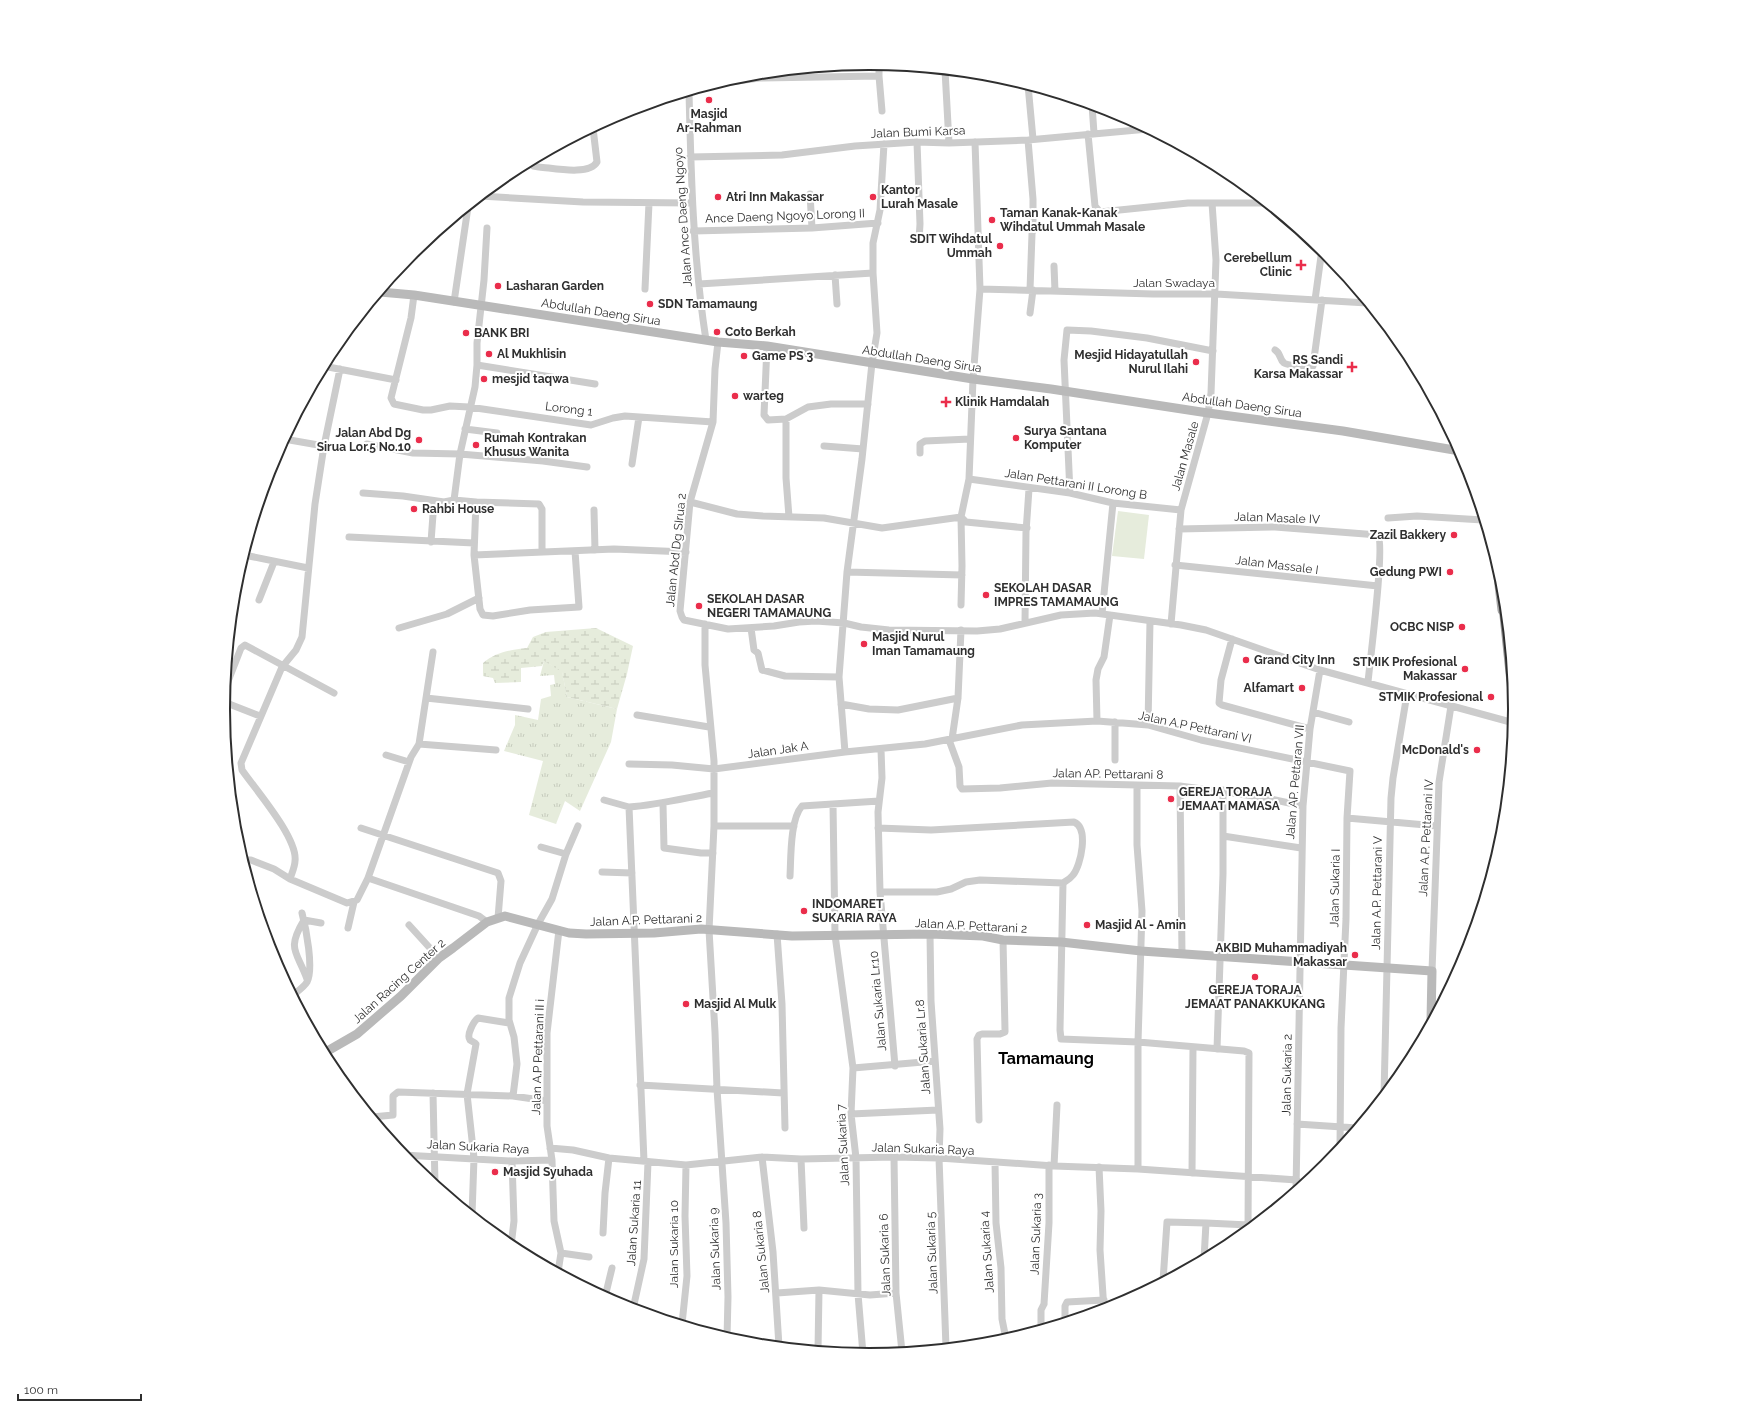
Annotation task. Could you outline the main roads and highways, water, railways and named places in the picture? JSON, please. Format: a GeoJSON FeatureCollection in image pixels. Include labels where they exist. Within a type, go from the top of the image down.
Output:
{"type":"FeatureCollection","features":[{"type":"Feature","properties":{"kind":"place","name":"Masjid Ar-Rahman"},"geometry":{"type":"Point","coordinates":[709,100]}},
{"type":"Feature","properties":{"kind":"place","name":"Atri Inn Makassar"},"geometry":{"type":"Point","coordinates":[718,197]}},
{"type":"Feature","properties":{"kind":"place","name":"Kantor Lurah Masale"},"geometry":{"type":"Point","coordinates":[873,197]}},
{"type":"Feature","properties":{"kind":"place","name":"Taman Kanak-Kanak Wihdatul Ummah Masale"},"geometry":{"type":"Point","coordinates":[992,220]}},
{"type":"Feature","properties":{"kind":"place","name":"SDIT Wihdatul Ummah"},"geometry":{"type":"Point","coordinates":[1000,246]}},
{"type":"Feature","properties":{"kind":"place","name":"Cerebellum Clinic"},"geometry":{"type":"Point","coordinates":[1301,265]}},
{"type":"Feature","properties":{"kind":"place","name":"Lasharan Garden"},"geometry":{"type":"Point","coordinates":[498,286]}},
{"type":"Feature","properties":{"kind":"place","name":"SDN Tamamaung"},"geometry":{"type":"Point","coordinates":[650,304]}},
{"type":"Feature","properties":{"kind":"place","name":"Coto Berkah"},"geometry":{"type":"Point","coordinates":[717,332]}},
{"type":"Feature","properties":{"kind":"place","name":"BANK BRI"},"geometry":{"type":"Point","coordinates":[466,333]}},
{"type":"Feature","properties":{"kind":"place","name":"Al Mukhlisin"},"geometry":{"type":"Point","coordinates":[489,354]}},
{"type":"Feature","properties":{"kind":"place","name":"Game PS 3"},"geometry":{"type":"Point","coordinates":[744,356]}},
{"type":"Feature","properties":{"kind":"place","name":"Mesjid Hidayatullah Nurul Ilahi"},"geometry":{"type":"Point","coordinates":[1196,362]}},
{"type":"Feature","properties":{"kind":"place","name":"RS Sandi Karsa Makassar"},"geometry":{"type":"Point","coordinates":[1352,367]}},
{"type":"Feature","properties":{"kind":"place","name":"mesjid taqwa"},"geometry":{"type":"Point","coordinates":[484,379]}},
{"type":"Feature","properties":{"kind":"place","name":"warteg"},"geometry":{"type":"Point","coordinates":[735,396]}},
{"type":"Feature","properties":{"kind":"place","name":"Klinik Hamdalah"},"geometry":{"type":"Point","coordinates":[946,402]}},
{"type":"Feature","properties":{"kind":"place","name":"Surya Santana Komputer"},"geometry":{"type":"Point","coordinates":[1016,438]}},
{"type":"Feature","properties":{"kind":"place","name":"Jalan Abd Dg Sirua Lor.5 No.10"},"geometry":{"type":"Point","coordinates":[419,440]}},
{"type":"Feature","properties":{"kind":"place","name":"Rumah Kontrakan Khusus Wanita"},"geometry":{"type":"Point","coordinates":[476,445]}},
{"type":"Feature","properties":{"kind":"place","name":"Rahbi House"},"geometry":{"type":"Point","coordinates":[414,509]}},
{"type":"Feature","properties":{"kind":"place","name":"Zazil Bakkery"},"geometry":{"type":"Point","coordinates":[1454,535]}},
{"type":"Feature","properties":{"kind":"place","name":"Gedung PWI"},"geometry":{"type":"Point","coordinates":[1450,572]}},
{"type":"Feature","properties":{"kind":"place","name":"SEKOLAH DASAR IMPRES TAMAMAUNG"},"geometry":{"type":"Point","coordinates":[986,595]}},
{"type":"Feature","properties":{"kind":"place","name":"SEKOLAH DASAR NEGERI TAMAMAUNG"},"geometry":{"type":"Point","coordinates":[699,606]}},
{"type":"Feature","properties":{"kind":"place","name":"OCBC NISP"},"geometry":{"type":"Point","coordinates":[1462,627]}},
{"type":"Feature","properties":{"kind":"place","name":"Masjid Nurul Iman Tamamaung"},"geometry":{"type":"Point","coordinates":[864,644]}},
{"type":"Feature","properties":{"kind":"place","name":"Grand City Inn"},"geometry":{"type":"Point","coordinates":[1246,660]}},
{"type":"Feature","properties":{"kind":"place","name":"STMIK Profesional Makassar"},"geometry":{"type":"Point","coordinates":[1465,669]}},
{"type":"Feature","properties":{"kind":"place","name":"Alfamart"},"geometry":{"type":"Point","coordinates":[1302,688]}},
{"type":"Feature","properties":{"kind":"place","name":"STMIK Profesional"},"geometry":{"type":"Point","coordinates":[1491,697]}},
{"type":"Feature","properties":{"kind":"place","name":"McDonald's"},"geometry":{"type":"Point","coordinates":[1477,750]}},
{"type":"Feature","properties":{"kind":"place","name":"GEREJA TORAJA JEMAAT MAMASA"},"geometry":{"type":"Point","coordinates":[1171,799]}},
{"type":"Feature","properties":{"kind":"place","name":"INDOMARET SUKARIA RAYA"},"geometry":{"type":"Point","coordinates":[804,911]}},
{"type":"Feature","properties":{"kind":"place","name":"Masjid Al - Amin"},"geometry":{"type":"Point","coordinates":[1087,925]}},
{"type":"Feature","properties":{"kind":"place","name":"AKBID Muhammadiyah Makassar"},"geometry":{"type":"Point","coordinates":[1355,955]}},
{"type":"Feature","properties":{"kind":"place","name":"GEREJA TORAJA JEMAAT PANAKKUKANG"},"geometry":{"type":"Point","coordinates":[1255,977]}},
{"type":"Feature","properties":{"kind":"place","name":"Masjid Al Mulk"},"geometry":{"type":"Point","coordinates":[686,1004]}},
{"type":"Feature","properties":{"kind":"place","name":"Masjid Syuhada"},"geometry":{"type":"Point","coordinates":[495,1172]}},
{"type":"Feature","properties":{"kind":"district","name":"Tamamaung"},"geometry":{"type":"Point","coordinates":[1046,1058]}}]}
